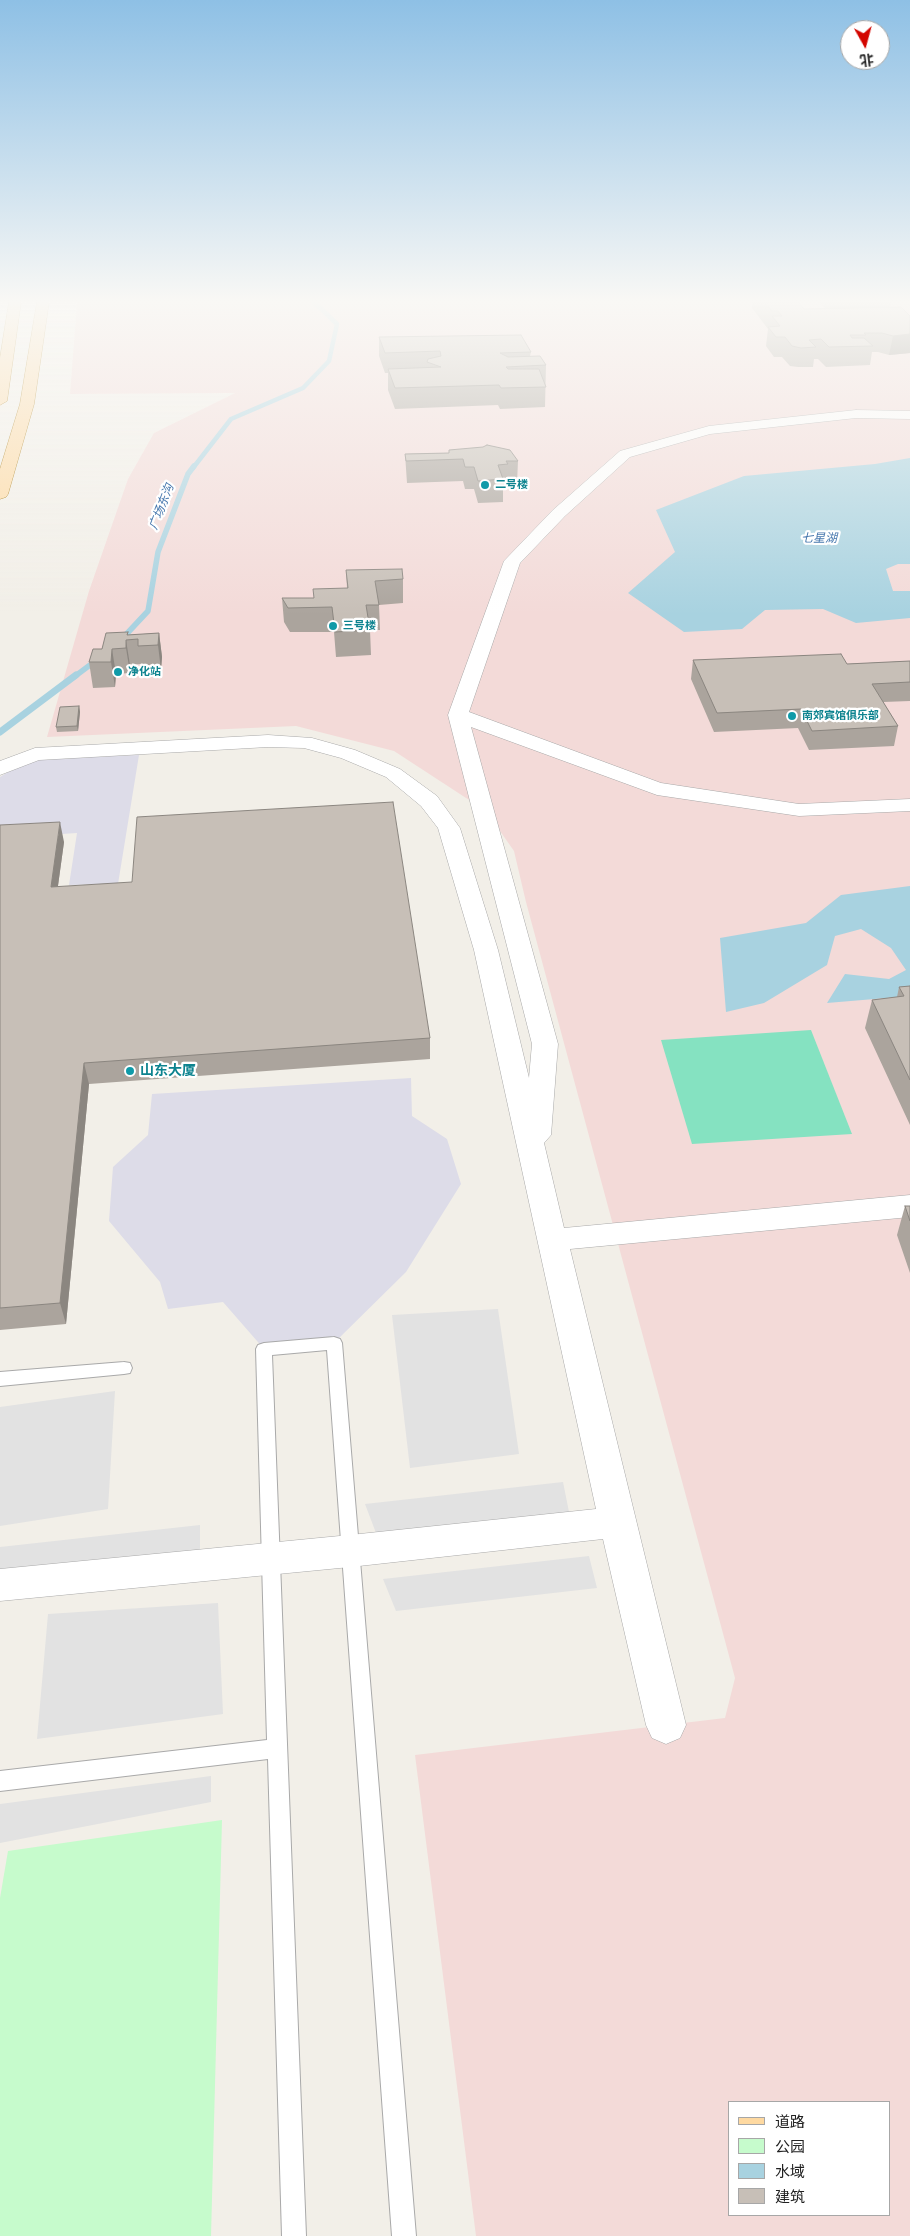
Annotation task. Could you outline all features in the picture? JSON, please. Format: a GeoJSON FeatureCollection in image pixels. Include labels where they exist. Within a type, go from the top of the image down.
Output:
{"type":"FeatureCollection","features":[{"type":"Feature","properties":{"kind":"main road"},"geometry":{"type":"LineString","coordinates":[[0,494],[26,406]]}},
{"type":"Feature","properties":{"kind":"street"},"geometry":{"type":"LineString","coordinates":[[535,1162],[545,1044],[458,715],[512,561],[559,513],[625,454],[709,430],[856,414],[910,415]]}},
{"type":"Feature","properties":{"kind":"street"},"geometry":{"type":"LineString","coordinates":[[458,715],[657,788],[799,810],[910,804]]}},
{"type":"Feature","properties":{"kind":"street"},"geometry":{"type":"LineString","coordinates":[[0,769],[35,754],[268,741],[305,742],[348,754],[393,774],[412,786],[429,801],[450,828],[486,950],[617,1522],[666,1725]]}},
{"type":"Feature","properties":{"kind":"street"},"geometry":{"type":"LineString","coordinates":[[553,1240],[910,1206]]}},
{"type":"Feature","properties":{"kind":"street"},"geometry":{"type":"LineString","coordinates":[[0,1585],[350,1551],[617,1522]]}},
{"type":"Feature","properties":{"kind":"lane"},"geometry":{"type":"LineString","coordinates":[[294,2236],[264,1349],[334,1343],[404,2236]]}},
{"type":"Feature","properties":{"kind":"lane"},"geometry":{"type":"LineString","coordinates":[[0,1379],[124,1368]]}},
{"type":"Feature","properties":{"kind":"lane"},"geometry":{"type":"LineString","coordinates":[[0,1781],[278,1748]]}},
{"type":"Feature","properties":{"kind":"shaded area"},"geometry":{"type":"Polygon","coordinates":[[[208,406],[910,406],[910,2236],[476,2236],[415,1755],[725,1718],[735,1678],[526,902],[514,851],[486,811],[394,751],[296,726],[47,737],[89,591],[128,479],[154,433],[208,406]]]}},
{"type":"Feature","properties":{"kind":"shaded area"},"geometry":{"type":"Polygon","coordinates":[[[139,755],[118,884],[69,885],[77,833],[0,838],[0,777],[8,772],[37,759],[139,755]]]}},
{"type":"Feature","properties":{"kind":"shaded area"},"geometry":{"type":"Polygon","coordinates":[[[411,1078],[412,1116],[447,1139],[461,1184],[406,1272],[334,1343],[264,1349],[223,1302],[168,1309],[160,1282],[109,1221],[113,1167],[148,1135],[152,1094],[411,1078]]]}},
{"type":"Feature","properties":{"kind":"shaded area"},"geometry":{"type":"Polygon","coordinates":[[[498,1309],[519,1454],[410,1468],[392,1315],[498,1309]]]}},
{"type":"Feature","properties":{"kind":"shaded area"},"geometry":{"type":"Polygon","coordinates":[[[115,1391],[108,1509],[0,1526],[0,1407],[115,1391]]]}},
{"type":"Feature","properties":{"kind":"shaded area"},"geometry":{"type":"Polygon","coordinates":[[[563,1482],[569,1512],[376,1533],[365,1504],[563,1482]]]}},
{"type":"Feature","properties":{"kind":"shaded area"},"geometry":{"type":"Polygon","coordinates":[[[200,1525],[200,1557],[0,1579],[0,1547],[200,1525]]]}},
{"type":"Feature","properties":{"kind":"shaded area"},"geometry":{"type":"Polygon","coordinates":[[[589,1556],[597,1588],[396,1611],[383,1579],[589,1556]]]}},
{"type":"Feature","properties":{"kind":"shaded area"},"geometry":{"type":"Polygon","coordinates":[[[218,1603],[223,1714],[37,1739],[48,1614],[218,1603]]]}},
{"type":"Feature","properties":{"kind":"shaded area"},"geometry":{"type":"Polygon","coordinates":[[[211,1776],[211,1802],[0,1843],[0,1804],[211,1776]]]}},
{"type":"Feature","properties":{"kind":"green space"},"geometry":{"type":"Polygon","coordinates":[[[811,1030],[852,1134],[692,1144],[661,1040],[811,1030]]]}},
{"type":"Feature","properties":{"kind":"green space"},"geometry":{"type":"Polygon","coordinates":[[[222,1820],[211,2236],[0,2236],[0,1898],[8,1851],[222,1820]]]}},
{"type":"Feature","properties":{"kind":"water","name":"七星湖"},"geometry":{"type":"Polygon","coordinates":[[[910,458],[910,564],[898,564],[886,569],[893,591],[910,591],[910,618],[856,623],[823,609],[765,610],[742,629],[684,632],[628,593],[675,552],[656,510],[744,476],[875,464],[910,458]]]}},
{"type":"Feature","properties":{"kind":"water"},"geometry":{"type":"Polygon","coordinates":[[[910,886],[910,996],[827,1003],[845,974],[889,979],[906,970],[891,948],[861,929],[835,936],[827,965],[764,1003],[726,1012],[720,938],[806,923],[841,895],[910,886]]]}},
{"type":"Feature","properties":{"kind":"building"},"geometry":{"type":"Polygon","coordinates":[[[487,445],[510,450],[518,461],[506,461],[508,464],[498,465],[503,479],[478,481],[474,467],[465,467],[463,459],[406,461],[405,454],[449,453],[449,450],[487,445]]]}},
{"type":"Feature","properties":{"kind":"building"},"geometry":{"type":"Polygon","coordinates":[[[402,569],[403,579],[375,581],[379,605],[366,605],[370,630],[335,632],[332,607],[288,608],[282,598],[314,598],[313,589],[348,588],[346,570],[402,569]]]}},
{"type":"Feature","properties":{"kind":"building"},"geometry":{"type":"Polygon","coordinates":[[[128,632],[127,635],[159,633],[158,645],[138,646],[138,639],[126,640],[126,648],[112,649],[111,662],[89,662],[93,649],[102,649],[106,633],[128,632]]]}},
{"type":"Feature","properties":{"kind":"building","name":"南郊宾馆俱乐部"},"geometry":{"type":"Polygon","coordinates":[[[841,654],[847,664],[910,661],[910,682],[872,684],[898,726],[812,731],[801,709],[717,713],[693,660],[841,654]]]}},
{"type":"Feature","properties":{"kind":"building"},"geometry":{"type":"Polygon","coordinates":[[[79,706],[77,726],[56,727],[60,707],[79,706]]]}},
{"type":"Feature","properties":{"kind":"building","name":"山东大厦"},"geometry":{"type":"Polygon","coordinates":[[[393,802],[430,1038],[84,1063],[60,1303],[0,1308],[0,825],[60,822],[51,887],[132,882],[137,817],[393,802]]]}},
{"type":"Feature","properties":{"kind":"building"},"geometry":{"type":"Polygon","coordinates":[[[910,986],[910,1080],[872,1000],[904,996],[899,987],[910,986]]]}},
{"type":"Feature","properties":{"kind":"building"},"geometry":{"type":"Polygon","coordinates":[[[905,1206],[910,1206],[910,1221],[905,1206]]]}},
{"type":"Feature","properties":{"kind":"waterway","name":"广场东沟"},"geometry":{"type":"LineString","coordinates":[[193,468],[231,419],[260,406]]}},
{"type":"Feature","properties":{"kind":"waterway","name":"广场东沟"},"geometry":{"type":"LineString","coordinates":[[120,641],[148,611],[158,552],[188,474],[194,466]]}},
{"type":"Feature","properties":{"kind":"waterway","name":"广场东沟"},"geometry":{"type":"LineString","coordinates":[[74,677],[98,659]]}},
{"type":"Feature","properties":{"kind":"waterway","name":"广场东沟"},"geometry":{"type":"LineString","coordinates":[[0,732],[76,675]]}},
{"type":"Feature","properties":{"kind":"place","name":"二号楼"},"geometry":{"type":"Point","coordinates":[485,485]}},
{"type":"Feature","properties":{"kind":"place","name":"三号楼"},"geometry":{"type":"Point","coordinates":[333,626]}},
{"type":"Feature","properties":{"kind":"place","name":"净化站"},"geometry":{"type":"Point","coordinates":[118,672]}},
{"type":"Feature","properties":{"kind":"place","name":"南郊宾馆俱乐部"},"geometry":{"type":"Point","coordinates":[792,716]}},
{"type":"Feature","properties":{"kind":"place","name":"山东大厦"},"geometry":{"type":"Point","coordinates":[130,1071]}}]}
